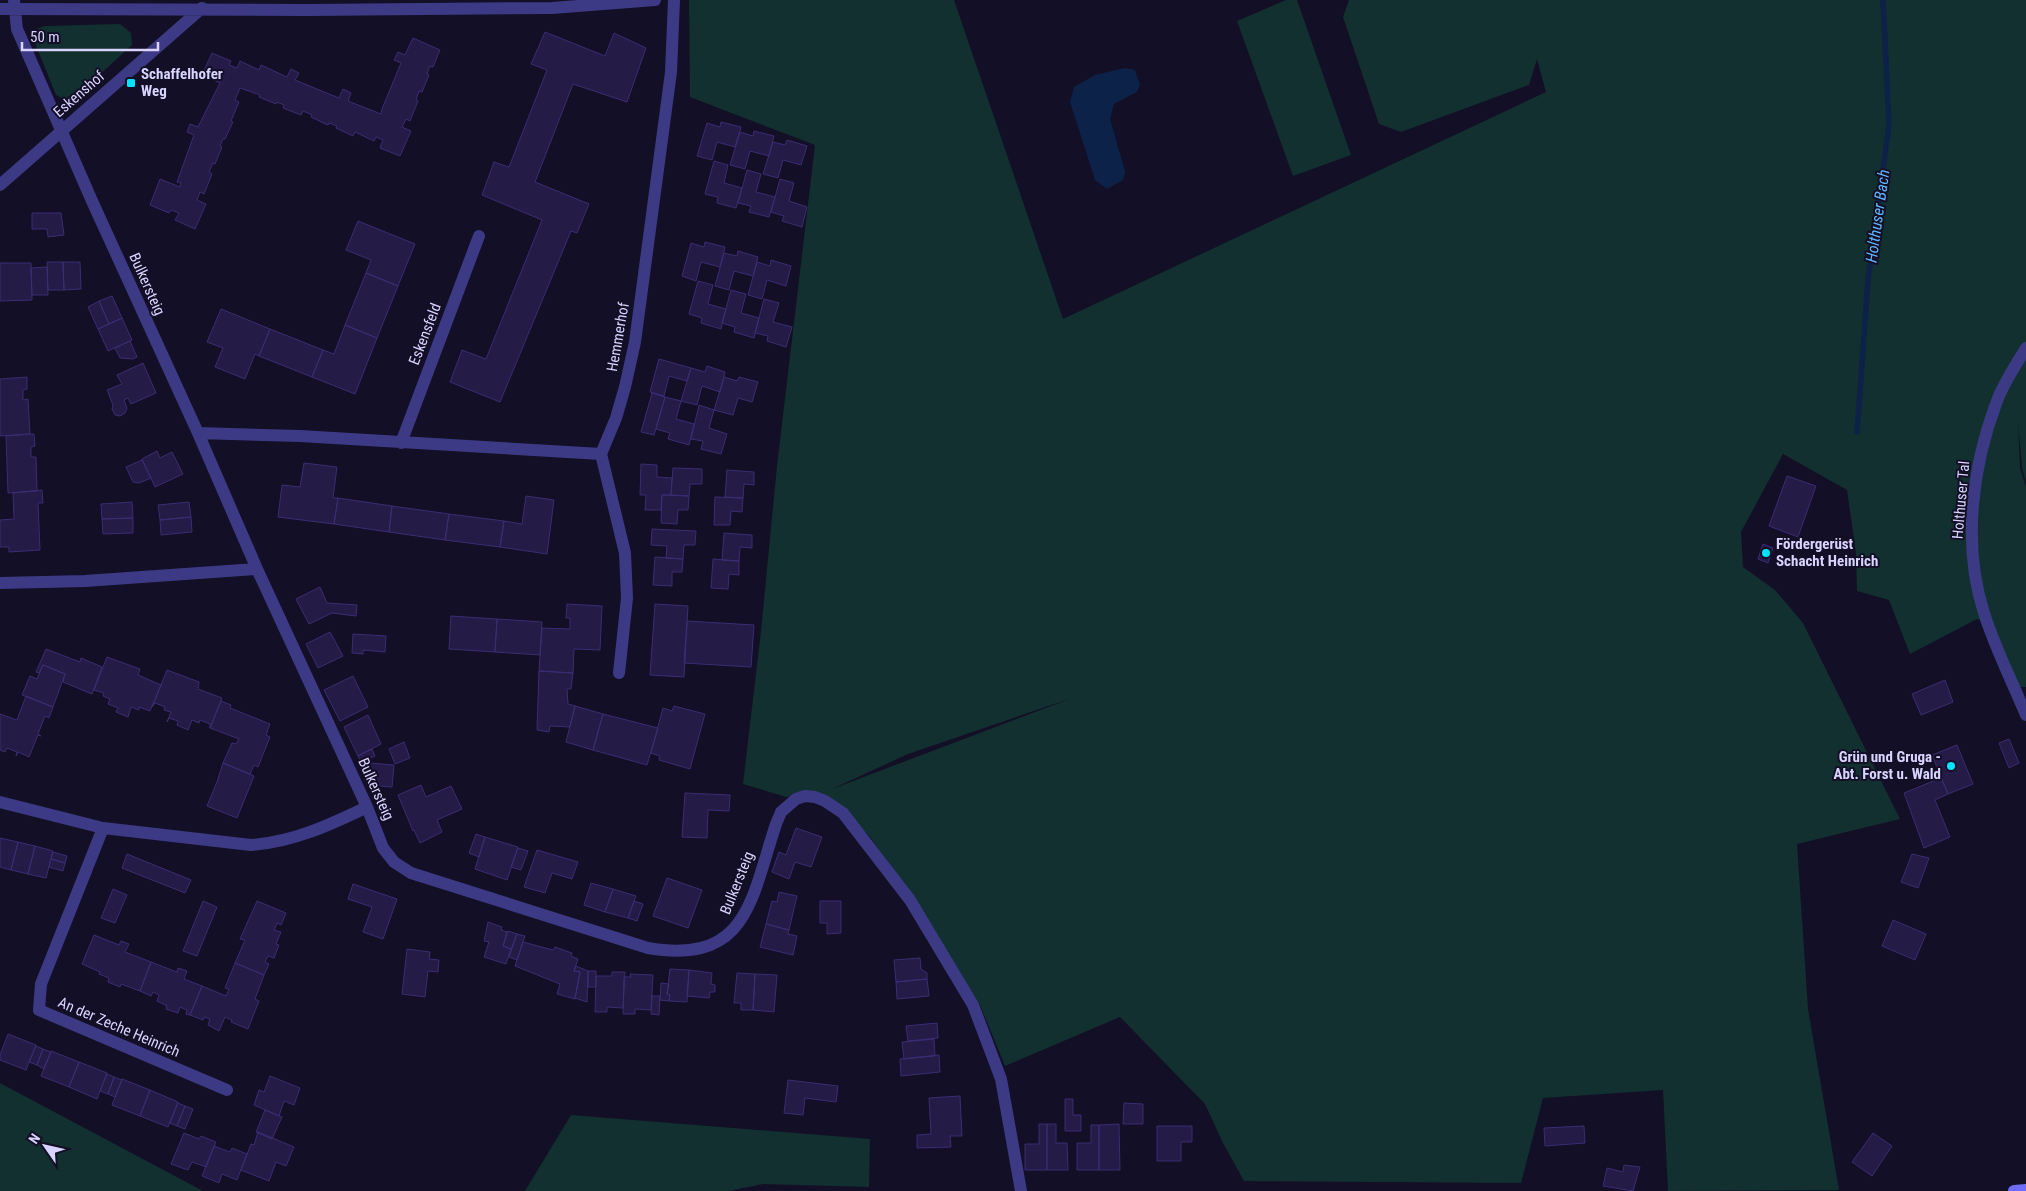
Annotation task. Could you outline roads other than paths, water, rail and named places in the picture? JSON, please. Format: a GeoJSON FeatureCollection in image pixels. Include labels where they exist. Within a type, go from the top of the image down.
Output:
{"type":"FeatureCollection","features":[{"type":"Feature","properties":{"kind":"main road"},"geometry":{"type":"LineString","coordinates":[[2014,1191],[2026,1190]]}},
{"type":"Feature","properties":{"kind":"street"},"geometry":{"type":"LineString","coordinates":[[0,9],[14,5],[202,4],[307,10],[552,8],[655,0]]}},
{"type":"Feature","properties":{"kind":"street","name":"Hemmerhof"},"geometry":{"type":"LineString","coordinates":[[601,454],[616,418],[635,342],[671,72],[674,0]]}},
{"type":"Feature","properties":{"kind":"street","name":"Eskenshof"},"geometry":{"type":"LineString","coordinates":[[0,185],[202,4]]}},
{"type":"Feature","properties":{"kind":"street","name":"Bulkersteig"},"geometry":{"type":"LineString","coordinates":[[14,5],[17,29],[92,202],[384,848],[394,862],[411,873],[648,948],[670,952],[686,951],[708,947],[719,942],[732,932],[742,918],[750,901],[776,824],[781,812],[788,804],[796,799],[816,797],[834,806],[848,820],[910,900],[973,1005],[1001,1079],[1021,1191]]}},
{"type":"Feature","properties":{"kind":"street","name":"Eskensfeld"},"geometry":{"type":"LineString","coordinates":[[401,443],[479,236]]}},
{"type":"Feature","properties":{"kind":"street","name":"Holthuser Tal"},"geometry":{"type":"LineString","coordinates":[[2026,348],[1998,400],[1988,430],[1975,487],[1972,546],[1976,579],[1984,612],[2026,715]]}},
{"type":"Feature","properties":{"kind":"street"},"geometry":{"type":"LineString","coordinates":[[198,433],[300,436],[601,454],[625,553],[627,598],[620,673]]}},
{"type":"Feature","properties":{"kind":"street"},"geometry":{"type":"LineString","coordinates":[[0,583],[85,581],[257,569]]}},
{"type":"Feature","properties":{"kind":"street"},"geometry":{"type":"LineString","coordinates":[[0,802],[103,828],[252,844],[274,843],[328,826],[367,807]]}},
{"type":"Feature","properties":{"kind":"street","name":"An der Zeche Heinrich"},"geometry":{"type":"LineString","coordinates":[[103,828],[42,984],[39,1010],[227,1090]]}},
{"type":"Feature","properties":{"kind":"water"},"geometry":{"type":"Polygon","coordinates":[[[1125,68],[1135,70],[1140,85],[1137,92],[1114,104],[1110,119],[1125,171],[1123,180],[1107,189],[1095,180],[1070,102],[1074,87],[1095,75],[1125,68]]]}},
{"type":"Feature","properties":{"kind":"waterway","name":"Holthuser Bach"},"geometry":{"type":"LineString","coordinates":[[1857,432],[1868,280],[1889,125],[1883,0]]}},
{"type":"Feature","properties":{"kind":"place","name":"Schaffelhofer Weg"},"geometry":{"type":"Point","coordinates":[131,83]}},
{"type":"Feature","properties":{"kind":"place","name":"Fördergerüst Schacht Heinrich"},"geometry":{"type":"Point","coordinates":[1766,553]}},
{"type":"Feature","properties":{"kind":"place","name":"Grün und Gruga - Abt. Forst u. Wald"},"geometry":{"type":"Point","coordinates":[1951,766]}}]}
